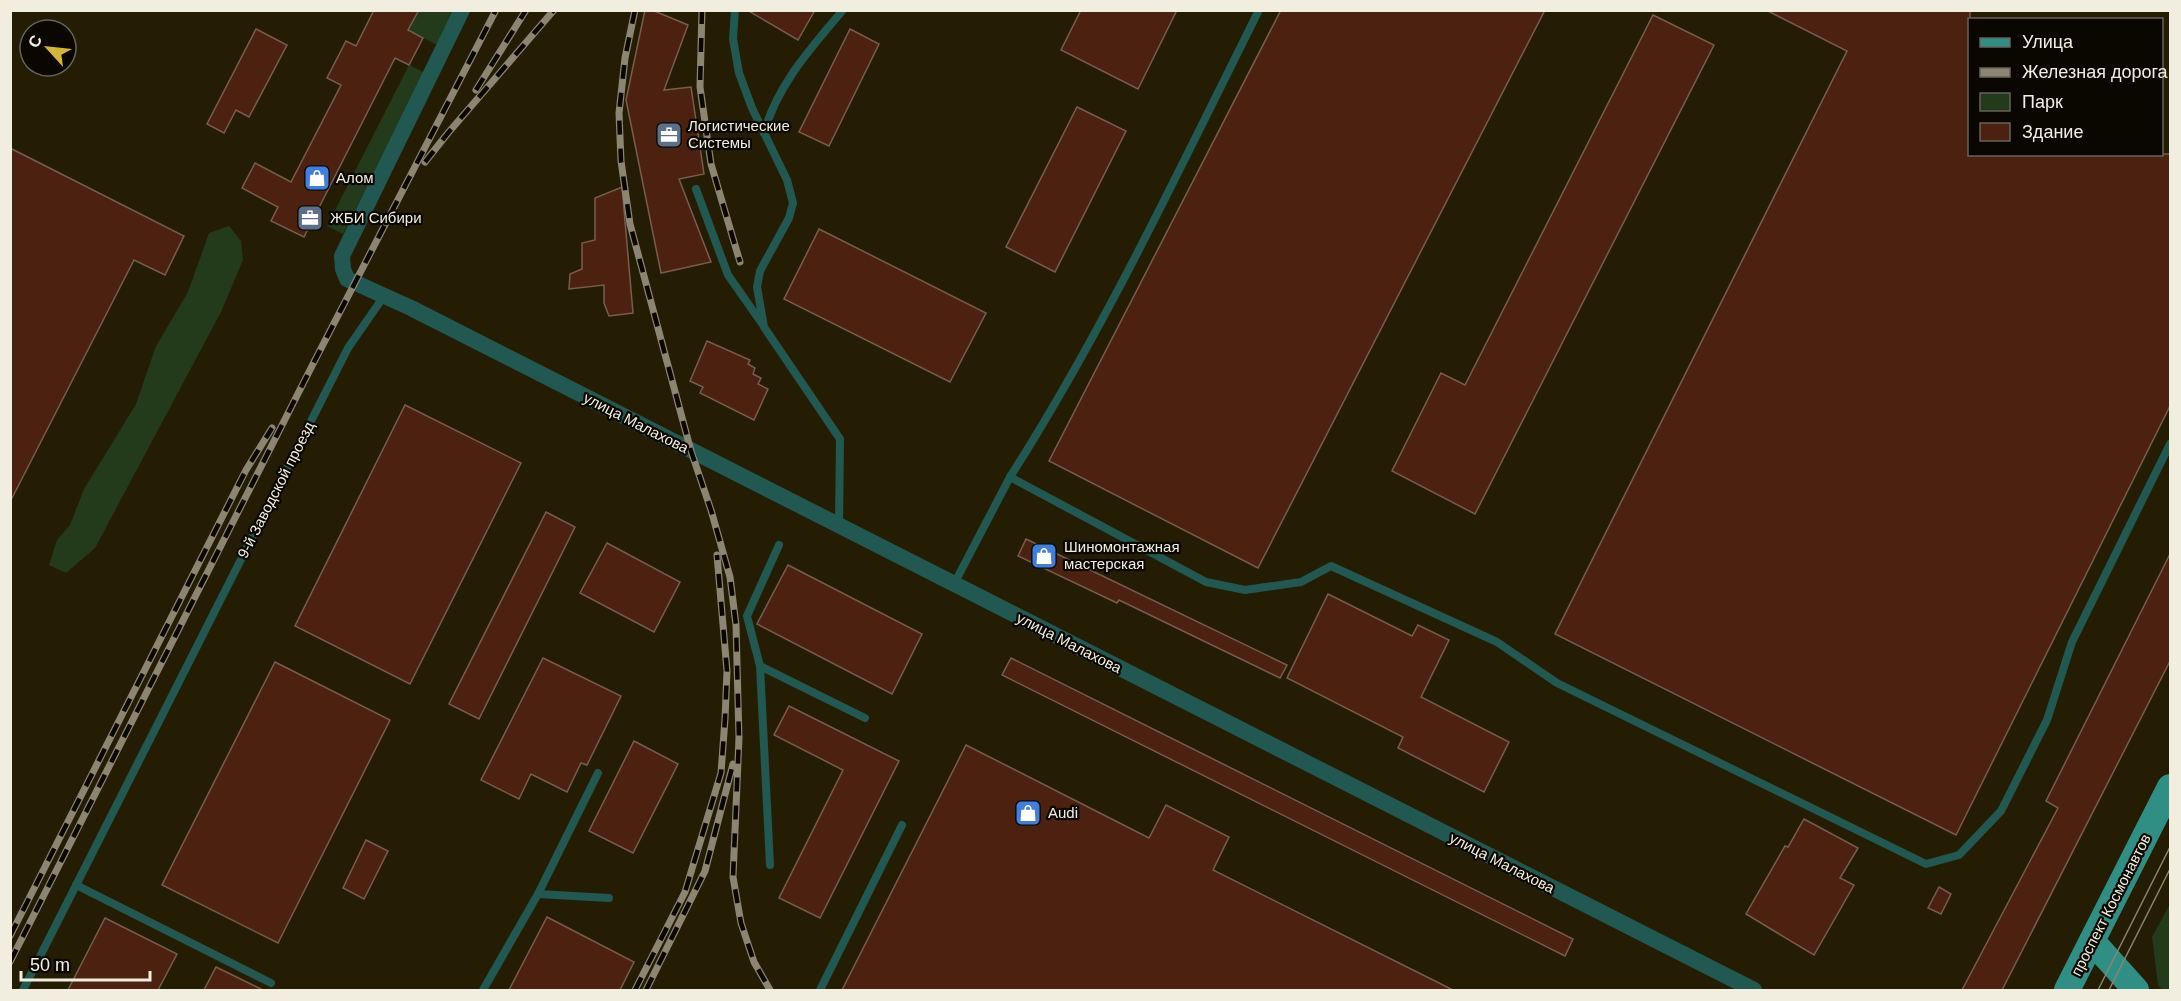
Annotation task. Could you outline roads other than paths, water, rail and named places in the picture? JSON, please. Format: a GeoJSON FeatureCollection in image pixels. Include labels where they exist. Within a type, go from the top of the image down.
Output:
{"type":"FeatureCollection","features":[{"type":"Feature","properties":{"kind":"main road","name":"проспект Космонавтов"},"geometry":{"type":"LineString","coordinates":[[2067,990],[2170,787]]}},
{"type":"Feature","properties":{"kind":"main road"},"geometry":{"type":"LineString","coordinates":[[2092,941],[2136,990]]}},
{"type":"Feature","properties":{"kind":"street"},"geometry":{"type":"LineString","coordinates":[[384,296],[347,279],[342,268],[342,256],[462,10]]}},
{"type":"Feature","properties":{"kind":"street","name":"улица Малахова"},"geometry":{"type":"LineString","coordinates":[[384,296],[1754,990]]}},
{"type":"Feature","properties":{"kind":"lane"},"geometry":{"type":"LineString","coordinates":[[735,10],[733,39],[739,73],[752,108],[787,180],[793,203],[789,218],[760,271],[757,287],[764,327]]}},
{"type":"Feature","properties":{"kind":"lane"},"geometry":{"type":"LineString","coordinates":[[764,133],[770,112],[786,82],[843,10]]}},
{"type":"Feature","properties":{"kind":"lane"},"geometry":{"type":"LineString","coordinates":[[954,584],[1010,477],[1052,411],[1094,337],[1259,10]]}},
{"type":"Feature","properties":{"kind":"lane"},"geometry":{"type":"LineString","coordinates":[[696,189],[728,275],[840,439],[839,526]]}},
{"type":"Feature","properties":{"kind":"lane","name":"9-й Заводской проезд"},"geometry":{"type":"LineString","coordinates":[[23,990],[348,348],[384,296]]}},
{"type":"Feature","properties":{"kind":"lane"},"geometry":{"type":"LineString","coordinates":[[1010,477],[1206,582],[1245,590],[1301,582],[1331,566],[1497,642],[1557,683],[1926,864],[1959,855],[2001,811],[2047,720],[2072,642],[2170,444]]}},
{"type":"Feature","properties":{"kind":"lane"},"geometry":{"type":"LineString","coordinates":[[770,865],[760,666],[747,616],[779,545]]}},
{"type":"Feature","properties":{"kind":"lane"},"geometry":{"type":"LineString","coordinates":[[760,666],[865,718]]}},
{"type":"Feature","properties":{"kind":"lane"},"geometry":{"type":"LineString","coordinates":[[483,990],[538,894],[598,773]]}},
{"type":"Feature","properties":{"kind":"lane"},"geometry":{"type":"LineString","coordinates":[[820,990],[902,825]]}},
{"type":"Feature","properties":{"kind":"lane"},"geometry":{"type":"LineString","coordinates":[[76,885],[271,983]]}},
{"type":"Feature","properties":{"kind":"lane"},"geometry":{"type":"LineString","coordinates":[[538,894],[609,898]]}},
{"type":"Feature","properties":{"kind":"tram line"},"geometry":{"type":"LineString","coordinates":[[2098,990],[2170,847]]}},
{"type":"Feature","properties":{"kind":"tram line"},"geometry":{"type":"LineString","coordinates":[[2109,990],[2170,869]]}},
{"type":"Feature","properties":{"kind":"railway"},"geometry":{"type":"LineString","coordinates":[[10,962],[315,360],[496,10]]}},
{"type":"Feature","properties":{"kind":"railway"},"geometry":{"type":"LineString","coordinates":[[476,90],[526,10]]}},
{"type":"Feature","properties":{"kind":"railway"},"geometry":{"type":"LineString","coordinates":[[425,162],[554,10]]}},
{"type":"Feature","properties":{"kind":"railway"},"geometry":{"type":"LineString","coordinates":[[635,10],[625,58],[619,113],[621,161],[630,224],[691,451],[730,577],[736,625],[739,738],[733,877],[741,923],[754,962],[770,990]]}},
{"type":"Feature","properties":{"kind":"railway"},"geometry":{"type":"LineString","coordinates":[[702,10],[700,87],[711,164],[740,262]]}},
{"type":"Feature","properties":{"kind":"railway"},"geometry":{"type":"LineString","coordinates":[[10,936],[246,470],[272,428]]}},
{"type":"Feature","properties":{"kind":"railway"},"geometry":{"type":"LineString","coordinates":[[635,990],[685,892],[721,773],[727,671],[717,555]]}},
{"type":"Feature","properties":{"kind":"railway"},"geometry":{"type":"LineString","coordinates":[[646,990],[705,871],[733,764]]}},
{"type":"Feature","properties":{"kind":"place","name":"Логистические Системы"},"geometry":{"type":"Point","coordinates":[669,135]}},
{"type":"Feature","properties":{"kind":"place","name":"Алом"},"geometry":{"type":"Point","coordinates":[317,178]}},
{"type":"Feature","properties":{"kind":"place","name":"ЖБИ Сибири"},"geometry":{"type":"Point","coordinates":[310,218]}},
{"type":"Feature","properties":{"kind":"place","name":"Шиномонтажная мастерская"},"geometry":{"type":"Point","coordinates":[1044,556]}},
{"type":"Feature","properties":{"kind":"place","name":"Audi"},"geometry":{"type":"Point","coordinates":[1028,813]}}]}
